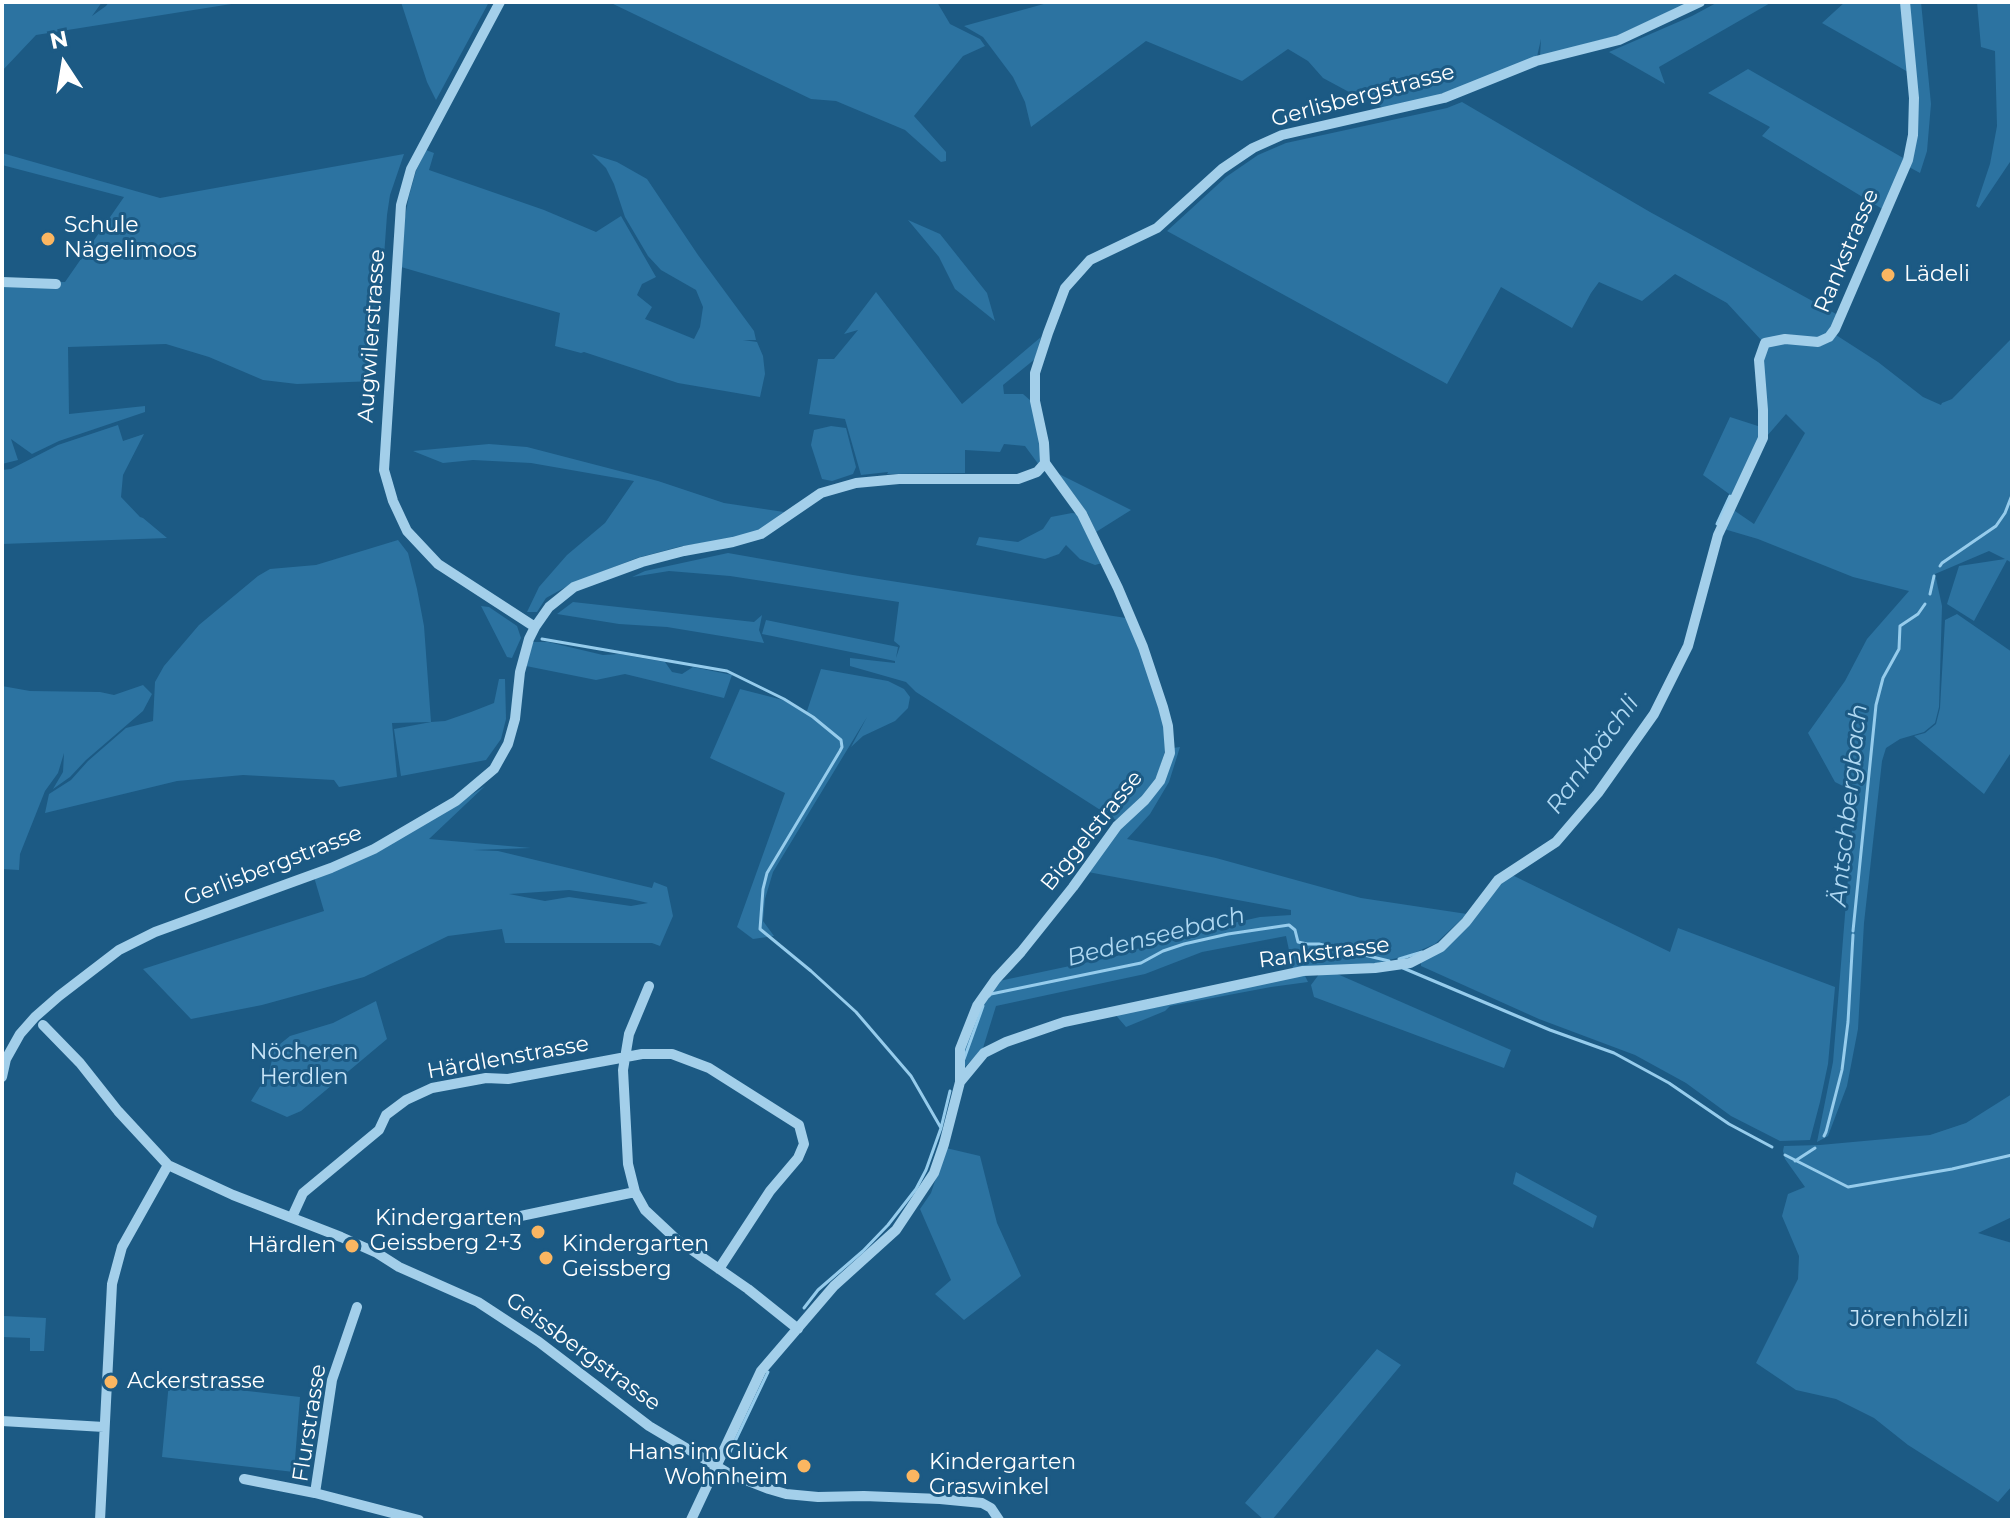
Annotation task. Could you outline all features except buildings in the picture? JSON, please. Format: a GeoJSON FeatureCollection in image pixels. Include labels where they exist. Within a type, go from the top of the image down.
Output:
{"type":"FeatureCollection","features":[{"type":"Feature","properties":{"kind":"street","name":"Augwilerstrasse"},"geometry":{"type":"LineString","coordinates":[[500,2],[411,169],[401,205],[384,470],[393,501],[407,531],[438,564],[535,627]]}},
{"type":"Feature","properties":{"kind":"street","name":"Gerlisbergstrasse"},"geometry":{"type":"LineString","coordinates":[[2,1077],[6,1059],[20,1034],[35,1017],[119,950],[155,932],[331,868],[374,849],[456,801],[494,769],[508,744],[515,719],[520,672],[529,639],[549,607],[574,587],[642,562],[761,534],[821,493],[856,483],[899,479],[1018,479],[1037,472],[1045,463],[1035,401],[1035,373],[1065,288],[1090,260],[1157,228],[1222,169],[1253,148],[1282,135],[1444,98],[1536,61],[1619,40],[1700,2]]}},
{"type":"Feature","properties":{"kind":"street","name":"Rankstrasse"},"geometry":{"type":"LineString","coordinates":[[691,1520],[761,1371],[834,1286],[896,1230],[934,1173],[960,1082],[984,1053],[1064,1022],[1303,971],[1410,963],[1441,947],[1466,922],[1498,880],[1556,842],[1598,793],[1654,714],[1688,646],[1718,535],[1763,438],[1759,360],[1765,343],[1785,339],[1818,342],[1829,337],[1908,160],[1913,135],[1914,98],[1905,2]]}},
{"type":"Feature","properties":{"kind":"street"},"geometry":{"type":"LineString","coordinates":[[2,282],[56,284]]}},
{"type":"Feature","properties":{"kind":"street","name":"Biggelstrasse"},"geometry":{"type":"LineString","coordinates":[[960,1082],[960,1049],[977,1006],[1073,887],[1117,826],[1160,781],[1171,745],[1143,647],[1118,588],[1082,514],[1045,463]]}},
{"type":"Feature","properties":{"kind":"street"},"geometry":{"type":"LineString","coordinates":[[649,986],[629,1034],[623,1070],[628,1164],[635,1192],[645,1210],[676,1239],[798,1329]]}},
{"type":"Feature","properties":{"kind":"street"},"geometry":{"type":"LineString","coordinates":[[43,1025],[168,1165],[233,1195],[292,1217]]}},
{"type":"Feature","properties":{"kind":"street","name":"Härdlenstrasse"},"geometry":{"type":"LineString","coordinates":[[292,1217],[303,1193],[379,1130],[386,1115],[406,1100],[432,1088],[486,1078],[508,1079],[642,1054],[672,1054],[709,1068],[799,1125],[804,1144],[798,1158],[770,1191],[719,1269]]}},
{"type":"Feature","properties":{"kind":"street"},"geometry":{"type":"LineString","coordinates":[[100,1520],[113,1279],[122,1247],[168,1165]]}},
{"type":"Feature","properties":{"kind":"street"},"geometry":{"type":"LineString","coordinates":[[516,1217],[635,1192]]}},
{"type":"Feature","properties":{"kind":"street","name":"Geissbergstrasse"},"geometry":{"type":"LineString","coordinates":[[292,1217],[377,1253],[399,1267],[500,1314],[649,1426],[744,1480],[786,1494],[976,1502],[991,1508],[999,1520]]}},
{"type":"Feature","properties":{"kind":"street","name":"Flurstrasse"},"geometry":{"type":"LineString","coordinates":[[357,1307],[332,1380],[315,1493],[419,1520]]}},
{"type":"Feature","properties":{"kind":"street"},"geometry":{"type":"LineString","coordinates":[[2,1421],[104,1427]]}},
{"type":"Feature","properties":{"kind":"street"},"geometry":{"type":"LineString","coordinates":[[244,1479],[315,1493]]}},
{"type":"Feature","properties":{"kind":"green space"},"geometry":{"type":"Polygon","coordinates":[[[2,2],[102,2],[92,16],[109,2],[244,2],[36,35],[2,71],[2,2]]]}},
{"type":"Feature","properties":{"kind":"green space"},"geometry":{"type":"Polygon","coordinates":[[[401,2],[489,2],[436,100],[427,82],[401,2]]]}},
{"type":"Feature","properties":{"kind":"green space"},"geometry":{"type":"Polygon","coordinates":[[[609,2],[937,2],[950,24],[980,39],[985,46],[963,56],[914,116],[946,152],[946,161],[941,162],[905,130],[836,101],[811,99],[609,2]]]}},
{"type":"Feature","properties":{"kind":"green space"},"geometry":{"type":"Polygon","coordinates":[[[1051,2],[1691,2],[1616,36],[1540,56],[1541,39],[1536,61],[1388,112],[1371,99],[1349,92],[1323,78],[1308,61],[1288,49],[1242,81],[1146,41],[1031,127],[1025,102],[1013,77],[983,37],[964,26],[1051,2]]]}},
{"type":"Feature","properties":{"kind":"green space"},"geometry":{"type":"Polygon","coordinates":[[[1718,2],[1772,2],[1659,67],[1665,84],[1609,52],[1692,16],[1718,2]]]}},
{"type":"Feature","properties":{"kind":"green space"},"geometry":{"type":"Polygon","coordinates":[[[1845,2],[1902,2],[1908,72],[1822,23],[1845,2]]]}},
{"type":"Feature","properties":{"kind":"green space"},"geometry":{"type":"Polygon","coordinates":[[[1908,2],[1921,2],[1931,104],[1927,151],[1920,173],[1909,167],[1916,135],[1908,2]]]}},
{"type":"Feature","properties":{"kind":"green space"},"geometry":{"type":"Polygon","coordinates":[[[1977,2],[2012,2],[2012,159],[1979,208],[1976,206],[1990,164],[1997,126],[1995,51],[1981,47],[1977,2]]]}},
{"type":"Feature","properties":{"kind":"green space"},"geometry":{"type":"Polygon","coordinates":[[[1748,69],[1905,159],[1884,210],[1762,136],[1770,127],[1708,93],[1748,69]]]}},
{"type":"Feature","properties":{"kind":"green space"},"geometry":{"type":"Polygon","coordinates":[[[1462,102],[1650,212],[1838,315],[1827,335],[1816,339],[1762,341],[1727,303],[1675,274],[1642,301],[1599,282],[1572,328],[1501,287],[1447,384],[1167,231],[1226,177],[1258,155],[1286,143],[1447,108],[1462,102]]]}},
{"type":"Feature","properties":{"kind":"green space"},"geometry":{"type":"Polygon","coordinates":[[[426,150],[434,153],[429,170],[544,210],[596,232],[621,216],[656,277],[642,284],[637,295],[652,307],[645,319],[694,339],[700,327],[703,307],[696,290],[661,270],[648,256],[625,217],[606,168],[592,154],[617,162],[647,179],[754,331],[756,340],[743,340],[757,342],[763,356],[765,374],[760,397],[678,383],[584,352],[555,346],[560,313],[401,267],[409,196],[426,150]]]}},
{"type":"Feature","properties":{"kind":"green space"},"geometry":{"type":"Polygon","coordinates":[[[2,153],[160,198],[404,154],[390,195],[387,215],[375,381],[297,384],[263,380],[209,357],[166,344],[68,347],[69,414],[145,406],[145,412],[59,441],[32,454],[11,439],[18,460],[2,464],[2,283],[65,282],[124,197],[2,165],[2,153]]]}},
{"type":"Feature","properties":{"kind":"green space"},"geometry":{"type":"Polygon","coordinates":[[[908,220],[940,234],[987,293],[995,321],[955,289],[939,257],[908,220]]]}},
{"type":"Feature","properties":{"kind":"green space"},"geometry":{"type":"Polygon","coordinates":[[[876,292],[962,404],[1041,337],[1035,359],[1003,385],[1004,394],[1023,394],[1031,401],[1042,443],[1039,465],[1025,446],[1004,444],[1000,452],[965,450],[965,473],[888,472],[861,475],[845,419],[809,414],[818,359],[834,359],[858,330],[844,334],[876,292]]]}},
{"type":"Feature","properties":{"kind":"green space"},"geometry":{"type":"Polygon","coordinates":[[[1836,335],[1923,397],[1941,405],[1952,399],[2012,338],[2012,563],[2007,560],[1974,621],[1947,604],[1959,566],[2005,559],[1989,551],[1935,574],[1942,606],[1939,707],[1935,723],[1924,732],[1900,739],[1886,748],[1882,761],[1864,923],[1858,1029],[1847,1086],[1828,1136],[1817,1142],[1833,1062],[1855,792],[1835,782],[1808,733],[1845,681],[1867,639],[1909,591],[1853,577],[1758,539],[1724,529],[1732,509],[1754,524],[1805,433],[1786,414],[1767,436],[1762,361],[1766,346],[1786,342],[1820,346],[1836,335]]]}},
{"type":"Feature","properties":{"kind":"green space"},"geometry":{"type":"Polygon","coordinates":[[[1730,417],[1761,427],[1760,437],[1732,496],[1703,475],[1730,417]]]}},
{"type":"Feature","properties":{"kind":"green space"},"geometry":{"type":"Polygon","coordinates":[[[118,425],[123,441],[144,434],[123,475],[121,497],[167,538],[2,544],[2,470],[11,469],[58,445],[118,425]]]}},
{"type":"Feature","properties":{"kind":"green space"},"geometry":{"type":"Polygon","coordinates":[[[831,426],[846,428],[856,467],[853,474],[832,481],[822,479],[811,445],[814,430],[831,426]]]}},
{"type":"Feature","properties":{"kind":"green space"},"geometry":{"type":"Polygon","coordinates":[[[489,444],[527,447],[658,481],[724,503],[784,512],[758,531],[637,558],[573,583],[546,598],[537,612],[527,612],[539,587],[567,555],[605,523],[634,481],[531,463],[473,460],[443,463],[413,451],[489,444]]]}},
{"type":"Feature","properties":{"kind":"green space"},"geometry":{"type":"Polygon","coordinates":[[[1059,474],[1131,510],[1096,532],[1088,514],[1059,474]]]}},
{"type":"Feature","properties":{"kind":"green space"},"geometry":{"type":"Polygon","coordinates":[[[1079,514],[1102,563],[1095,565],[1080,559],[1066,545],[1059,554],[1045,559],[976,545],[979,537],[1018,542],[1043,529],[1051,517],[1079,514]]]}},
{"type":"Feature","properties":{"kind":"green space"},"geometry":{"type":"Polygon","coordinates":[[[398,540],[408,553],[424,626],[431,722],[392,723],[397,777],[339,787],[334,780],[243,775],[177,781],[45,813],[49,794],[71,780],[126,728],[153,721],[155,682],[164,666],[199,625],[258,576],[270,569],[316,565],[398,540]]]}},
{"type":"Feature","properties":{"kind":"green space"},"geometry":{"type":"Polygon","coordinates":[[[728,553],[1126,618],[1139,647],[1164,726],[1165,751],[1156,780],[1142,798],[1116,820],[916,692],[906,682],[850,666],[850,658],[895,661],[762,634],[766,620],[898,647],[896,658],[900,646],[894,641],[899,602],[730,576],[669,571],[632,577],[645,571],[728,553]]]}},
{"type":"Feature","properties":{"kind":"green space"},"geometry":{"type":"Polygon","coordinates":[[[573,602],[754,622],[762,615],[759,630],[764,643],[557,614],[573,602]]]}},
{"type":"Feature","properties":{"kind":"green space"},"geometry":{"type":"Polygon","coordinates":[[[481,606],[489,607],[517,626],[521,638],[512,658],[507,657],[481,606]]]}},
{"type":"Feature","properties":{"kind":"green space"},"geometry":{"type":"Polygon","coordinates":[[[1957,614],[2012,652],[2012,751],[1984,794],[1914,736],[1925,733],[1936,724],[1940,708],[1945,620],[1957,614]]]}},
{"type":"Feature","properties":{"kind":"green space"},"geometry":{"type":"Polygon","coordinates":[[[532,642],[665,662],[672,672],[682,674],[693,667],[732,675],[724,698],[625,674],[596,680],[526,666],[532,642]]]}},
{"type":"Feature","properties":{"kind":"green space"},"geometry":{"type":"Polygon","coordinates":[[[821,669],[888,681],[904,689],[910,697],[908,708],[895,721],[863,736],[851,747],[867,717],[773,872],[765,899],[763,921],[774,936],[753,939],[737,927],[785,793],[710,758],[740,689],[783,700],[806,714],[821,669]]]}},
{"type":"Feature","properties":{"kind":"green space"},"geometry":{"type":"Polygon","coordinates":[[[499,679],[505,679],[506,719],[501,739],[486,760],[401,776],[394,729],[445,721],[494,703],[499,679]]]}},
{"type":"Feature","properties":{"kind":"green space"},"geometry":{"type":"Polygon","coordinates":[[[143,685],[152,694],[143,711],[53,789],[63,772],[64,753],[58,773],[45,791],[20,854],[19,870],[2,869],[2,686],[30,691],[114,695],[143,685]]]}},
{"type":"Feature","properties":{"kind":"green space"},"geometry":{"type":"Polygon","coordinates":[[[1180,747],[1169,782],[1150,814],[1127,839],[1216,858],[1361,898],[1467,914],[1435,944],[1409,955],[1373,964],[1293,969],[1286,936],[1202,952],[1145,974],[996,1006],[983,1048],[963,1069],[964,1050],[979,1007],[999,981],[1117,956],[1171,937],[1260,917],[1291,915],[1291,910],[1088,872],[1120,828],[1147,802],[1173,748],[1180,747]]]}},
{"type":"Feature","properties":{"kind":"green space"},"geometry":{"type":"Polygon","coordinates":[[[485,786],[429,839],[531,848],[473,850],[498,851],[652,888],[654,882],[667,887],[673,916],[660,946],[652,943],[505,943],[502,929],[448,936],[364,977],[262,1005],[191,1019],[143,969],[324,911],[314,877],[457,804],[485,786]],[[569,890],[509,894],[545,901],[569,897],[631,906],[648,903],[569,890]]]}},
{"type":"Feature","properties":{"kind":"green space"},"geometry":{"type":"Polygon","coordinates":[[[1512,875],[1670,952],[1678,928],[1835,987],[1828,1064],[1810,1140],[1780,1141],[1731,1116],[1686,1083],[1635,1055],[1539,1019],[1421,966],[1421,959],[1443,948],[1500,882],[1512,875]]]}},
{"type":"Feature","properties":{"kind":"green space"},"geometry":{"type":"Polygon","coordinates":[[[1320,973],[1335,973],[1511,1050],[1504,1068],[1314,997],[1311,985],[1320,973]]]}},
{"type":"Feature","properties":{"kind":"green space"},"geometry":{"type":"Polygon","coordinates":[[[1304,974],[1308,982],[1170,1006],[1126,1027],[1114,1013],[1304,974]]]}},
{"type":"Feature","properties":{"kind":"green space","name":"Nöcheren Herdlen"},"geometry":{"type":"Polygon","coordinates":[[[376,1001],[387,1039],[301,1111],[287,1117],[251,1101],[269,1072],[275,1048],[290,1036],[333,1023],[376,1001]]]}},
{"type":"Feature","properties":{"kind":"green space","name":"Jörenhölzli"},"geometry":{"type":"Polygon","coordinates":[[[2012,1094],[2012,1217],[1978,1233],[2012,1243],[2012,1486],[1998,1502],[1908,1445],[1874,1418],[1836,1399],[1796,1390],[1756,1363],[1798,1279],[1799,1256],[1782,1216],[1788,1194],[1805,1187],[1785,1159],[1784,1146],[1930,1135],[1966,1123],[2012,1094]]]}},
{"type":"Feature","properties":{"kind":"green space"},"geometry":{"type":"Polygon","coordinates":[[[946,1148],[980,1156],[997,1223],[1021,1276],[964,1320],[935,1294],[951,1280],[920,1209],[931,1193],[946,1148]]]}},
{"type":"Feature","properties":{"kind":"green space"},"geometry":{"type":"Polygon","coordinates":[[[1516,1172],[1597,1216],[1593,1228],[1513,1184],[1516,1172]]]}},
{"type":"Feature","properties":{"kind":"green space"},"geometry":{"type":"Polygon","coordinates":[[[4,1316],[46,1318],[44,1351],[30,1351],[30,1338],[2,1337],[4,1316]]]}},
{"type":"Feature","properties":{"kind":"green space"},"geometry":{"type":"Polygon","coordinates":[[[1377,1349],[1401,1365],[1272,1520],[1264,1520],[1245,1503],[1377,1349]]]}},
{"type":"Feature","properties":{"kind":"green space"},"geometry":{"type":"Polygon","coordinates":[[[169,1382],[300,1397],[294,1472],[162,1457],[169,1382]]]}},
{"type":"Feature","properties":{"kind":"waterway","name":"Äntschbergbach"},"geometry":{"type":"LineString","coordinates":[[1940,566],[1996,526],[2012,495]]}},
{"type":"Feature","properties":{"kind":"waterway","name":"Rankbächli"},"geometry":{"type":"LineString","coordinates":[[1717,524],[1730,496]]}},
{"type":"Feature","properties":{"kind":"waterway","name":"Äntschbergbach"},"geometry":{"type":"LineString","coordinates":[[1930,594],[1934,576]]}},
{"type":"Feature","properties":{"kind":"waterway","name":"Äntschbergbach"},"geometry":{"type":"LineString","coordinates":[[1853,931],[1876,705],[1883,678],[1899,649],[1900,626],[1918,614],[1925,604]]}},
{"type":"Feature","properties":{"kind":"waterway"},"geometry":{"type":"LineString","coordinates":[[542,639],[727,671],[784,699],[841,740],[840,751],[767,873],[760,929],[856,1012],[911,1076],[941,1128]]}},
{"type":"Feature","properties":{"kind":"waterway","name":"Bedenseebach"},"geometry":{"type":"LineString","coordinates":[[989,996],[1141,963],[1184,944],[1289,925],[1295,930],[1298,942],[1389,961]]}},
{"type":"Feature","properties":{"kind":"waterway","name":"Äntschbergbach"},"geometry":{"type":"LineString","coordinates":[[1824,1136],[1842,1070],[1853,935]]}},
{"type":"Feature","properties":{"kind":"waterway","name":"Rankbächli"},"geometry":{"type":"LineString","coordinates":[[1399,959],[1422,952]]}},
{"type":"Feature","properties":{"kind":"waterway","name":"Bedenseebach"},"geometry":{"type":"LineString","coordinates":[[1403,968],[1550,1030],[1614,1053],[1772,1147]]}},
{"type":"Feature","properties":{"kind":"waterway","name":"Bedenseebach"},"geometry":{"type":"LineString","coordinates":[[964,1059],[983,1006]]}},
{"type":"Feature","properties":{"kind":"waterway","name":"Bedenseebach"},"geometry":{"type":"LineString","coordinates":[[804,1308],[818,1290],[888,1225],[916,1189],[941,1128],[950,1091]]}},
{"type":"Feature","properties":{"kind":"waterway","name":"Äntschbergbach"},"geometry":{"type":"LineString","coordinates":[[1795,1161],[1815,1148]]}},
{"type":"Feature","properties":{"kind":"waterway","name":"Bedenseebach"},"geometry":{"type":"LineString","coordinates":[[1785,1155],[1848,1187],[2012,1155]]}},
{"type":"Feature","properties":{"kind":"waterway","name":"Bedenseebach"},"geometry":{"type":"LineString","coordinates":[[728,1456],[768,1372]]}},
{"type":"Feature","properties":{"kind":"place","name":"Schule Nägelimoos"},"geometry":{"type":"Point","coordinates":[48,239]}},
{"type":"Feature","properties":{"kind":"place","name":"Lädeli"},"geometry":{"type":"Point","coordinates":[1888,275]}},
{"type":"Feature","properties":{"kind":"place","name":"Kindergarten Geissberg 2+3"},"geometry":{"type":"Point","coordinates":[538,1232]}},
{"type":"Feature","properties":{"kind":"place","name":"Härdlen"},"geometry":{"type":"Point","coordinates":[352,1246]}},
{"type":"Feature","properties":{"kind":"place","name":"Kindergarten Geissberg"},"geometry":{"type":"Point","coordinates":[546,1258]}},
{"type":"Feature","properties":{"kind":"place","name":"Ackerstrasse"},"geometry":{"type":"Point","coordinates":[111,1382]}},
{"type":"Feature","properties":{"kind":"place","name":"Hans im Glück Wohnheim"},"geometry":{"type":"Point","coordinates":[804,1466]}},
{"type":"Feature","properties":{"kind":"place","name":"Kindergarten Graswinkel"},"geometry":{"type":"Point","coordinates":[913,1476]}}]}
